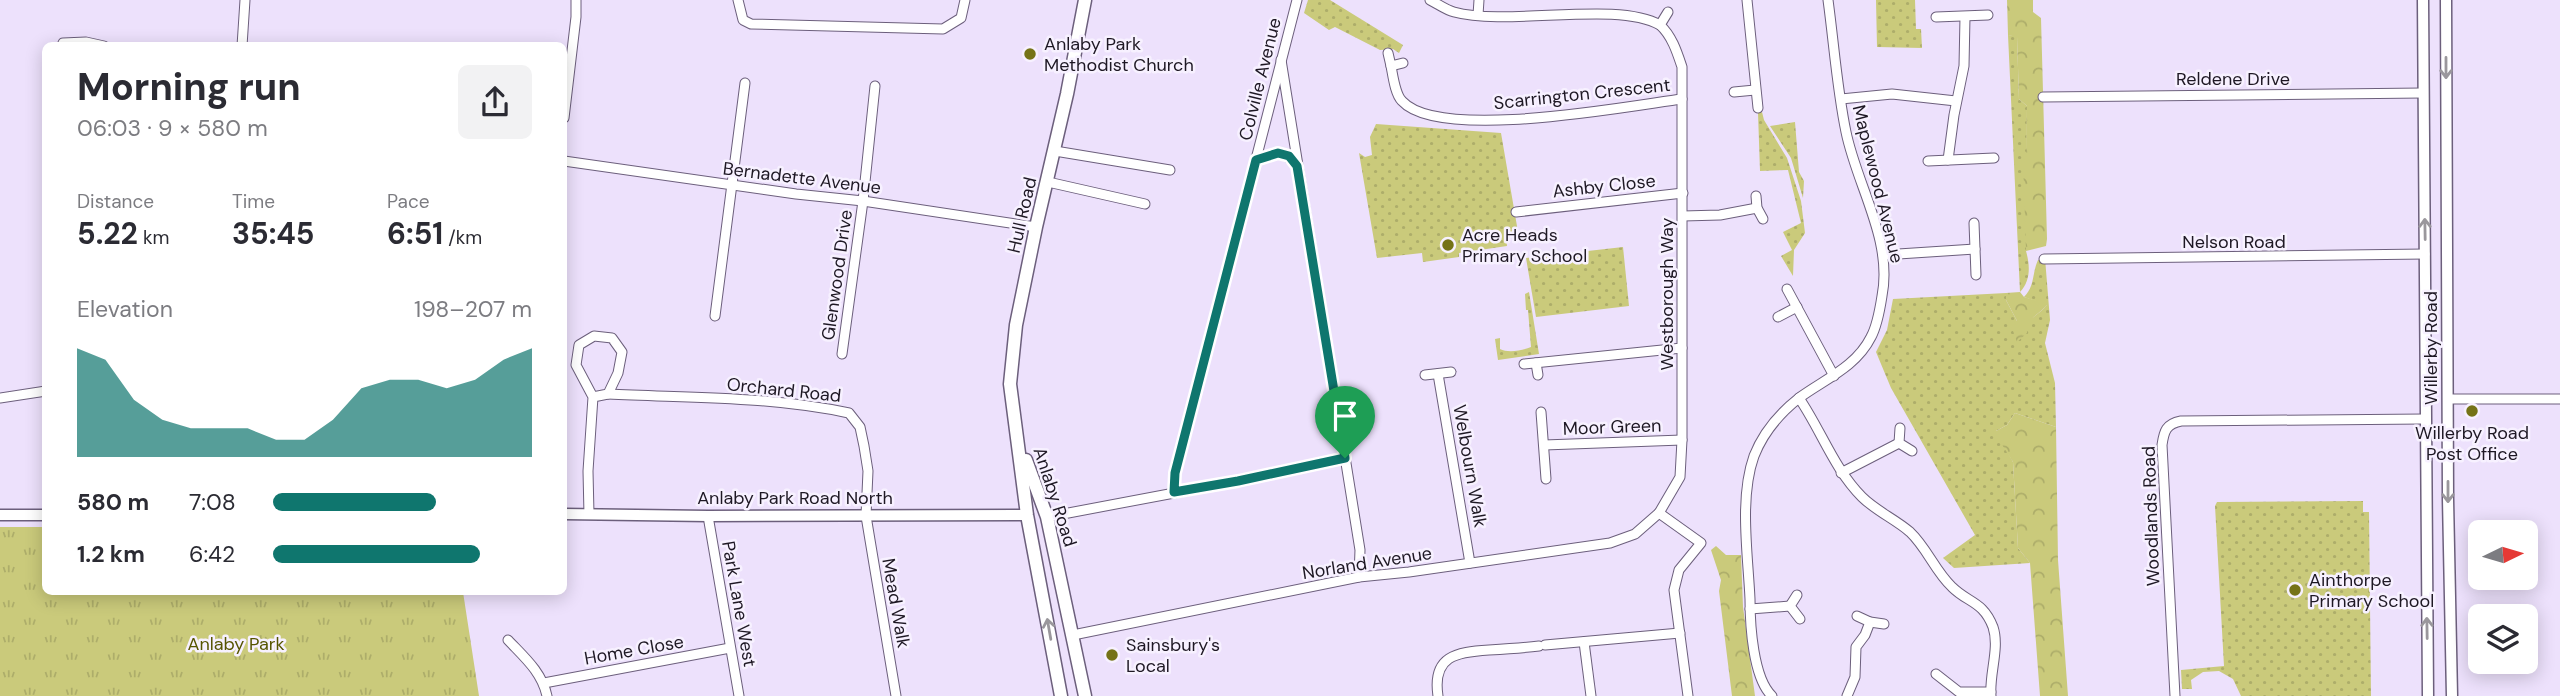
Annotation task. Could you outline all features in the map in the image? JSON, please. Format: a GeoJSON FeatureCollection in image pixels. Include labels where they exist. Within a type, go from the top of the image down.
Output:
{"type":"FeatureCollection","features":[{"type":"Feature","properties":{"kind":"main road","name":"Hull Road"},"geometry":{"type":"LineString","coordinates":[[1019,440],[1010,384],[1012,348],[1085,0]]}},
{"type":"Feature","properties":{"kind":"main road","name":"Anlaby Road"},"geometry":{"type":"LineString","coordinates":[[1019,440],[1027,515],[1061,696]]}},
{"type":"Feature","properties":{"kind":"main road","name":"Anlaby Road"},"geometry":{"type":"LineString","coordinates":[[1019,440],[1047,517],[1085,696]]}},
{"type":"Feature","properties":{"kind":"street"},"geometry":{"type":"LineString","coordinates":[[242,42],[246,0]]}},
{"type":"Feature","properties":{"kind":"street"},"geometry":{"type":"LineString","coordinates":[[567,100],[576,0]]}},
{"type":"Feature","properties":{"kind":"street"},"geometry":{"type":"LineString","coordinates":[[738,0],[743,20],[751,24],[943,29],[961,18],[965,0]]}},
{"type":"Feature","properties":{"kind":"street","name":"Colville Avenue"},"geometry":{"type":"LineString","coordinates":[[1174,492],[1175,473],[1297,0]]}},
{"type":"Feature","properties":{"kind":"street"},"geometry":{"type":"LineString","coordinates":[[1430,0],[1453,12],[1478,15],[1588,5],[1629,10],[1660,25],[1668,12]]}},
{"type":"Feature","properties":{"kind":"street"},"geometry":{"type":"LineString","coordinates":[[1478,15],[1479,0]]}},
{"type":"Feature","properties":{"kind":"street"},"geometry":{"type":"LineString","coordinates":[[1747,0],[1758,108]]}},
{"type":"Feature","properties":{"kind":"street","name":"Maplewood Avenue"},"geometry":{"type":"LineString","coordinates":[[1772,696],[1760,678],[1750,609],[1746,509],[1754,457],[1766,432],[1782,413],[1854,361],[1872,337],[1885,280],[1878,234],[1854,164],[1840,99],[1828,0]]}},
{"type":"Feature","properties":{"kind":"street","name":"Willerby Road"},"geometry":{"type":"LineString","coordinates":[[2423,0],[2428,696]]}},
{"type":"Feature","properties":{"kind":"street","name":"Willerby Road"},"geometry":{"type":"LineString","coordinates":[[2446,0],[2452,696]]}},
{"type":"Feature","properties":{"kind":"street"},"geometry":{"type":"LineString","coordinates":[[1936,17],[1988,15]]}},
{"type":"Feature","properties":{"kind":"street"},"geometry":{"type":"LineString","coordinates":[[1948,160],[1964,66],[1965,17]]}},
{"type":"Feature","properties":{"kind":"street","name":"Westborough Way"},"geometry":{"type":"LineString","coordinates":[[1659,513],[1680,477],[1683,216],[1682,67],[1672,39],[1660,25]]}},
{"type":"Feature","properties":{"kind":"street","name":"Scarrington Crescent"},"geometry":{"type":"LineString","coordinates":[[1388,53],[1400,100],[1415,111],[1439,117],[1501,121],[1571,115],[1682,99]]}},
{"type":"Feature","properties":{"kind":"street"},"geometry":{"type":"LineString","coordinates":[[1281,60],[1360,550],[1359,577]]}},
{"type":"Feature","properties":{"kind":"street"},"geometry":{"type":"LineString","coordinates":[[1391,66],[1404,63]]}},
{"type":"Feature","properties":{"kind":"street"},"geometry":{"type":"LineString","coordinates":[[715,316],[746,83]]}},
{"type":"Feature","properties":{"kind":"street","name":"Glenwood Drive"},"geometry":{"type":"LineString","coordinates":[[842,354],[863,201],[875,86]]}},
{"type":"Feature","properties":{"kind":"street"},"geometry":{"type":"LineString","coordinates":[[1734,93],[1755,90]]}},
{"type":"Feature","properties":{"kind":"street","name":"Reldene Drive"},"geometry":{"type":"LineString","coordinates":[[2043,97],[2423,93]]}},
{"type":"Feature","properties":{"kind":"street"},"geometry":{"type":"LineString","coordinates":[[1840,99],[1892,94],[1956,101]]}},
{"type":"Feature","properties":{"kind":"street"},"geometry":{"type":"LineString","coordinates":[[1055,151],[1170,170]]}},
{"type":"Feature","properties":{"kind":"street"},"geometry":{"type":"LineString","coordinates":[[1256,160],[1278,153],[1289,156],[1297,166]]}},
{"type":"Feature","properties":{"kind":"street"},"geometry":{"type":"LineString","coordinates":[[1927,161],[1994,158]]}},
{"type":"Feature","properties":{"kind":"street","name":"Bernadette Avenue"},"geometry":{"type":"LineString","coordinates":[[567,161],[863,201],[1036,228]]}},
{"type":"Feature","properties":{"kind":"street"},"geometry":{"type":"LineString","coordinates":[[1048,182],[1145,204]]}},
{"type":"Feature","properties":{"kind":"street","name":"Ashby Close"},"geometry":{"type":"LineString","coordinates":[[1516,212],[1683,193]]}},
{"type":"Feature","properties":{"kind":"street"},"geometry":{"type":"LineString","coordinates":[[1756,196],[1757,208],[1763,219]]}},
{"type":"Feature","properties":{"kind":"street"},"geometry":{"type":"LineString","coordinates":[[1683,216],[1720,215],[1757,208]]}},
{"type":"Feature","properties":{"kind":"street","name":"Ashby Close"},"geometry":{"type":"LineString","coordinates":[[1530,210],[1531,223]]}},
{"type":"Feature","properties":{"kind":"street"},"geometry":{"type":"LineString","coordinates":[[1974,223],[1976,275]]}},
{"type":"Feature","properties":{"kind":"street"},"geometry":{"type":"LineString","coordinates":[[1883,256],[1975,248]]}},
{"type":"Feature","properties":{"kind":"street","name":"Nelson Road"},"geometry":{"type":"LineString","coordinates":[[2044,259],[2425,254]]}},
{"type":"Feature","properties":{"kind":"street"},"geometry":{"type":"LineString","coordinates":[[1787,289],[1834,376]]}},
{"type":"Feature","properties":{"kind":"street"},"geometry":{"type":"LineString","coordinates":[[1778,317],[1797,307]]}},
{"type":"Feature","properties":{"kind":"street"},"geometry":{"type":"LineString","coordinates":[[589,514],[593,397],[576,365],[579,345],[594,336],[612,338],[622,352],[618,373],[608,394],[593,397]]}},
{"type":"Feature","properties":{"kind":"street"},"geometry":{"type":"LineString","coordinates":[[1524,364],[1682,348]]}},
{"type":"Feature","properties":{"kind":"street"},"geometry":{"type":"LineString","coordinates":[[1536,363],[1538,374]]}},
{"type":"Feature","properties":{"kind":"street"},"geometry":{"type":"LineString","coordinates":[[1425,376],[1451,372]]}},
{"type":"Feature","properties":{"kind":"street","name":"Welbourn Walk"},"geometry":{"type":"LineString","coordinates":[[1438,374],[1470,563]]}},
{"type":"Feature","properties":{"kind":"street"},"geometry":{"type":"LineString","coordinates":[[0,398],[42,392]]}},
{"type":"Feature","properties":{"kind":"street","name":"Orchard Road"},"geometry":{"type":"LineString","coordinates":[[608,394],[760,400],[816,406],[849,413],[860,427],[864,446],[868,471],[866,516]]}},
{"type":"Feature","properties":{"kind":"street"},"geometry":{"type":"LineString","coordinates":[[1800,398],[1841,472],[1862,497],[1909,532],[1950,585],[1985,611],[1996,645],[1991,694],[1949,692],[1936,674]]}},
{"type":"Feature","properties":{"kind":"street"},"geometry":{"type":"LineString","coordinates":[[2449,399],[2560,399]]}},
{"type":"Feature","properties":{"kind":"street","name":"Moor Green"},"geometry":{"type":"LineString","coordinates":[[1541,412],[1546,479]]}},
{"type":"Feature","properties":{"kind":"street","name":"Woodlands Road"},"geometry":{"type":"LineString","coordinates":[[2175,696],[2162,445],[2164,431],[2171,423],[2424,419]]}},
{"type":"Feature","properties":{"kind":"street"},"geometry":{"type":"LineString","coordinates":[[1899,443],[1900,428]]}},
{"type":"Feature","properties":{"kind":"street","name":"Moor Green"},"geometry":{"type":"LineString","coordinates":[[1544,445],[1682,440]]}},
{"type":"Feature","properties":{"kind":"street"},"geometry":{"type":"LineString","coordinates":[[1841,472],[1899,443]]}},
{"type":"Feature","properties":{"kind":"street"},"geometry":{"type":"LineString","coordinates":[[1899,443],[1912,451]]}},
{"type":"Feature","properties":{"kind":"street"},"geometry":{"type":"LineString","coordinates":[[1047,517],[1345,458]]}},
{"type":"Feature","properties":{"kind":"street"},"geometry":{"type":"LineString","coordinates":[[1659,513],[1701,543],[1679,570],[1674,590],[1688,696]]}},
{"type":"Feature","properties":{"kind":"street","name":"Norland Avenue"},"geometry":{"type":"LineString","coordinates":[[1073,635],[1359,577],[1610,543],[1635,534],[1659,513]]}},
{"type":"Feature","properties":{"kind":"street","name":"Anlaby Park Road North"},"geometry":{"type":"LineString","coordinates":[[567,514],[1027,515]]}},
{"type":"Feature","properties":{"kind":"street"},"geometry":{"type":"LineString","coordinates":[[0,515],[42,515]]}},
{"type":"Feature","properties":{"kind":"street","name":"Park Lane West"},"geometry":{"type":"LineString","coordinates":[[708,516],[739,696]]}},
{"type":"Feature","properties":{"kind":"street","name":"Mead Walk"},"geometry":{"type":"LineString","coordinates":[[866,516],[896,696]]}},
{"type":"Feature","properties":{"kind":"street"},"geometry":{"type":"LineString","coordinates":[[1790,607],[1797,595]]}},
{"type":"Feature","properties":{"kind":"street"},"geometry":{"type":"LineString","coordinates":[[1750,609],[1790,607]]}},
{"type":"Feature","properties":{"kind":"street"},"geometry":{"type":"LineString","coordinates":[[1790,607],[1800,620]]}},
{"type":"Feature","properties":{"kind":"street"},"geometry":{"type":"LineString","coordinates":[[1857,616],[1884,624]]}},
{"type":"Feature","properties":{"kind":"street"},"geometry":{"type":"LineString","coordinates":[[1847,696],[1855,677],[1856,647],[1870,622]]}},
{"type":"Feature","properties":{"kind":"street"},"geometry":{"type":"LineString","coordinates":[[1438,696],[1438,672],[1444,662],[1457,654],[1680,633]]}},
{"type":"Feature","properties":{"kind":"street"},"geometry":{"type":"LineString","coordinates":[[508,640],[533,666],[544,683],[547,696]]}},
{"type":"Feature","properties":{"kind":"street"},"geometry":{"type":"LineString","coordinates":[[1584,642],[1591,696]]}},
{"type":"Feature","properties":{"kind":"street"},"geometry":{"type":"LineString","coordinates":[[1526,647],[1528,660]]}},
{"type":"Feature","properties":{"kind":"street","name":"Home Close"},"geometry":{"type":"LineString","coordinates":[[544,683],[730,648]]}},
{"type":"Feature","properties":{"kind":"green space"},"geometry":{"type":"Polygon","coordinates":[[[1308,0],[1330,0],[1403,45],[1399,53],[1393,49],[1380,50],[1335,27],[1329,30],[1304,13],[1308,0]]]}},
{"type":"Feature","properties":{"kind":"green space"},"geometry":{"type":"Polygon","coordinates":[[[1876,0],[1915,0],[1916,29],[1921,29],[1922,48],[1877,47],[1876,0]]]}},
{"type":"Feature","properties":{"kind":"green space"},"geometry":{"type":"Polygon","coordinates":[[[2007,0],[2033,0],[2033,12],[2041,18],[2047,239],[2046,246],[2026,251],[2023,159],[2026,154],[2027,106],[2019,99],[2017,37],[2008,35],[2007,0]]]}},
{"type":"Feature","properties":{"kind":"green space"},"geometry":{"type":"Polygon","coordinates":[[[2008,35],[2017,36],[2019,99],[2027,106],[2026,251],[2029,273],[2020,292],[2008,35]]]}},
{"type":"Feature","properties":{"kind":"green space"},"geometry":{"type":"Polygon","coordinates":[[[1762,112],[1787,158],[1801,201],[1805,233],[1794,250],[1793,276],[1781,256],[1792,250],[1783,232],[1801,223],[1788,170],[1760,171],[1758,113],[1762,112]]]}},
{"type":"Feature","properties":{"kind":"green space"},"geometry":{"type":"Polygon","coordinates":[[[1795,122],[1799,172],[1804,181],[1803,198],[1791,158],[1770,126],[1795,122]]]}},
{"type":"Feature","properties":{"kind":"green space"},"geometry":{"type":"Polygon","coordinates":[[[1376,124],[1501,133],[1518,232],[1506,235],[1507,246],[1459,253],[1459,257],[1423,262],[1422,253],[1377,258],[1359,153],[1365,157],[1372,155],[1370,137],[1376,124]]]}},
{"type":"Feature","properties":{"kind":"green space"},"geometry":{"type":"Polygon","coordinates":[[[1623,247],[1629,306],[1536,317],[1526,258],[1623,247]]]}},
{"type":"Feature","properties":{"kind":"green space"},"geometry":{"type":"Polygon","coordinates":[[[2045,258],[2050,320],[2045,343],[2055,383],[2056,427],[2015,413],[2007,425],[1996,431],[2013,462],[2018,548],[2030,563],[1954,568],[1943,558],[1975,535],[1891,388],[1876,352],[1887,330],[1893,299],[2006,293],[2006,300],[2017,321],[2026,325],[2047,305],[2024,297],[2030,288],[2038,260],[2045,258]]]}},
{"type":"Feature","properties":{"kind":"green space"},"geometry":{"type":"Polygon","coordinates":[[[1529,292],[1539,354],[1498,360],[1495,339],[1500,338],[1500,349],[1503,350],[1515,351],[1531,347],[1525,294],[1529,292]]]}},
{"type":"Feature","properties":{"kind":"green space"},"geometry":{"type":"Polygon","coordinates":[[[2020,292],[2024,297],[2048,304],[2031,320],[2027,333],[2017,342],[2012,328],[2017,321],[2006,300],[2006,293],[2020,292]]]}},
{"type":"Feature","properties":{"kind":"green space"},"geometry":{"type":"Polygon","coordinates":[[[2015,413],[2056,427],[2058,560],[2068,696],[2040,696],[2030,563],[2018,548],[2013,462],[1994,437],[1996,431],[2007,425],[2015,413]]]}},
{"type":"Feature","properties":{"kind":"green space","name":"Ainthorpe Primary School"},"geometry":{"type":"Polygon","coordinates":[[[2363,501],[2363,512],[2369,512],[2371,696],[2241,696],[2233,679],[2219,671],[2203,672],[2191,680],[2192,689],[2182,689],[2181,670],[2224,666],[2215,506],[2217,502],[2363,501]]]}},
{"type":"Feature","properties":{"kind":"green space","name":"Anlaby Park"},"geometry":{"type":"Polygon","coordinates":[[[0,527],[42,527],[42,595],[463,595],[479,696],[0,696],[0,527]]]}},
{"type":"Feature","properties":{"kind":"green space"},"geometry":{"type":"Polygon","coordinates":[[[1716,546],[1726,555],[1741,555],[1743,607],[1755,696],[1732,696],[1719,591],[1721,580],[1711,550],[1716,546]]]}},
{"type":"Feature","properties":{"kind":"place","name":"Anlaby Park Methodist Church"},"geometry":{"type":"Point","coordinates":[1030,54]}},
{"type":"Feature","properties":{"kind":"place","name":"Acre Heads Primary School"},"geometry":{"type":"Point","coordinates":[1448,245]}},
{"type":"Feature","properties":{"kind":"place","name":"Willerby Road Post Office"},"geometry":{"type":"Point","coordinates":[2472,411]}},
{"type":"Feature","properties":{"kind":"place","name":"Ainthorpe Primary School"},"geometry":{"type":"Point","coordinates":[2295,590]}},
{"type":"Feature","properties":{"kind":"place","name":"Sainsbury's Local"},"geometry":{"type":"Point","coordinates":[1112,655]}},
{"type":"Feature","properties":{"kind":"route"},"geometry":{"type":"LineString","coordinates":[[1278,153],[1289,156],[1297,166],[1345,458],[1174,492],[1175,473],[1256,160],[1268,155],[1278,153]]}}]}
